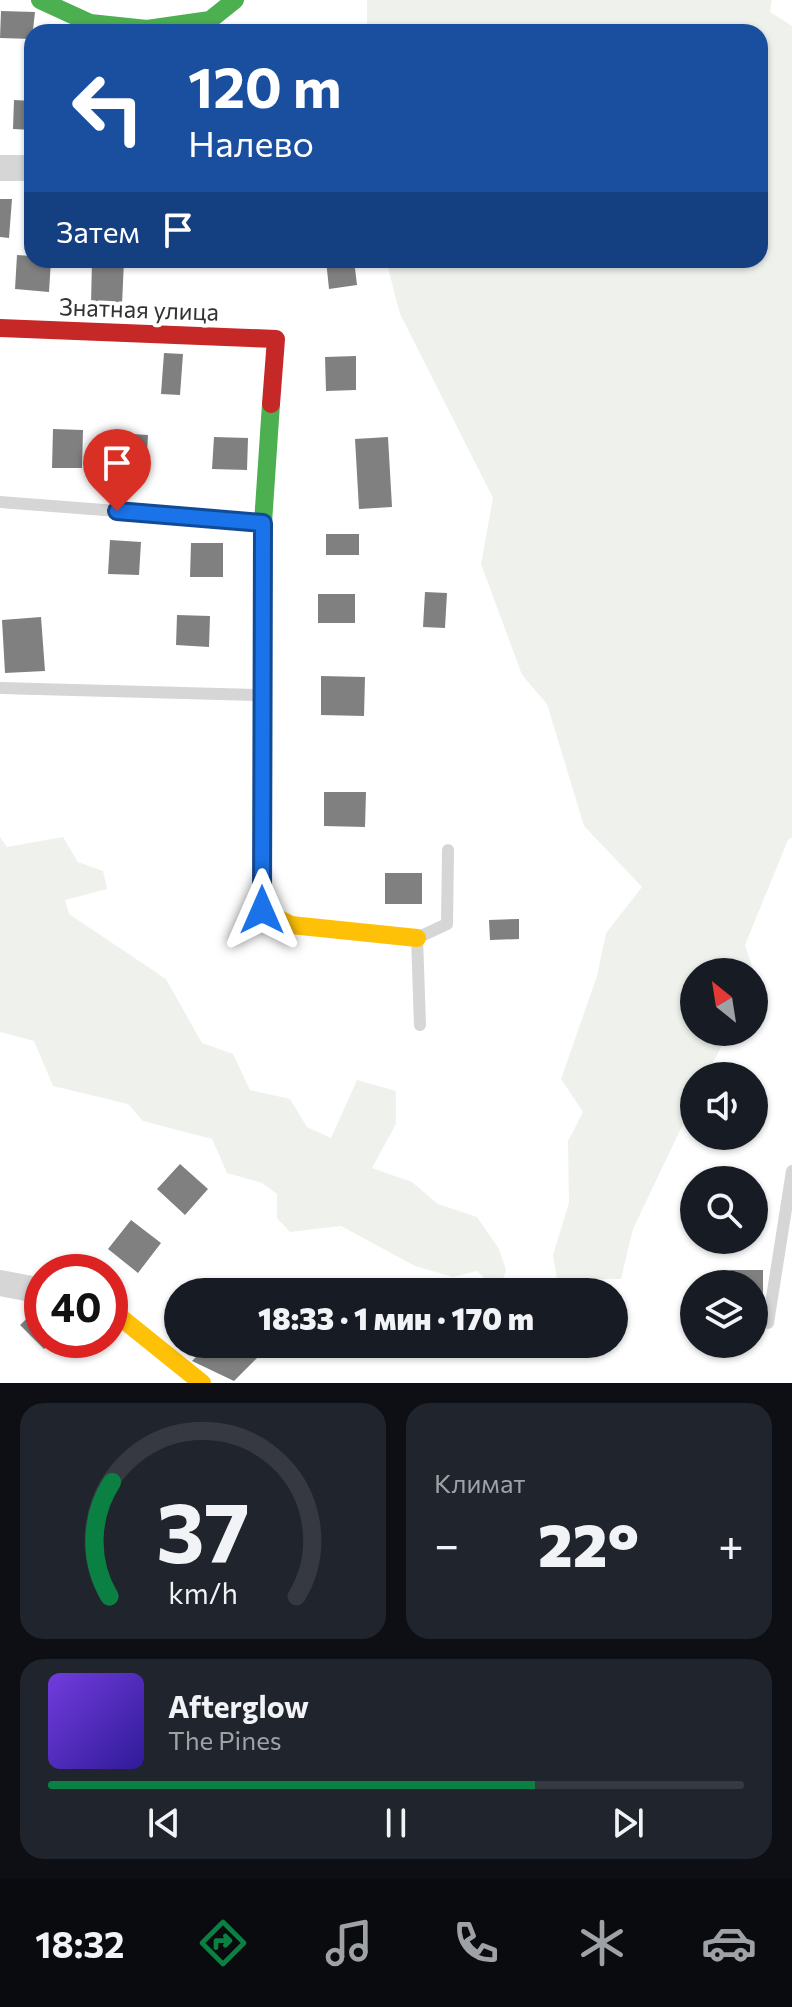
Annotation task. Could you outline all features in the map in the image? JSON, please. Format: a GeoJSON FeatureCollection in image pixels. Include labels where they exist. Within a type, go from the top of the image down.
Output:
{"type":"FeatureCollection","features":[{"type":"Feature","properties":{"kind":"street"},"geometry":{"type":"LineString","coordinates":[[40,0],[90,23],[100,24]]}},
{"type":"Feature","properties":{"kind":"street"},"geometry":{"type":"LineString","coordinates":[[182,24],[210,20],[235,0]]}},
{"type":"Feature","properties":{"kind":"street"},"geometry":{"type":"LineString","coordinates":[[0,168],[24,168]]}},
{"type":"Feature","properties":{"kind":"street","name":"Знатная улица"},"geometry":{"type":"LineString","coordinates":[[0,328],[276,339],[263,523]]}},
{"type":"Feature","properties":{"kind":"street"},"geometry":{"type":"LineString","coordinates":[[263,523],[262,910],[291,925],[417,938]]}},
{"type":"Feature","properties":{"kind":"street"},"geometry":{"type":"LineString","coordinates":[[0,1283],[24,1288]]}},
{"type":"Feature","properties":{"kind":"street"},"geometry":{"type":"LineString","coordinates":[[128,1323],[202,1383]]}},
{"type":"Feature","properties":{"kind":"lane"},"geometry":{"type":"LineString","coordinates":[[0,502],[263,523]]}},
{"type":"Feature","properties":{"kind":"lane"},"geometry":{"type":"LineString","coordinates":[[0,688],[263,695]]}},
{"type":"Feature","properties":{"kind":"lane"},"geometry":{"type":"LineString","coordinates":[[420,1025],[417,938],[447,924],[448,850]]}},
{"type":"Feature","properties":{"kind":"lane"},"geometry":{"type":"LineString","coordinates":[[768,1323],[792,1171]]}},
{"type":"Feature","properties":{"kind":"shaded area"},"geometry":{"type":"Polygon","coordinates":[[[367,0],[772,0],[770,12],[792,26],[792,837],[788,840],[745,945],[749,958],[680,958],[680,1046],[722,1046],[713,1062],[680,1062],[680,1130],[633,1229],[621,1278],[557,1278],[553,1255],[569,1203],[568,1141],[583,1112],[561,1079],[597,976],[606,933],[642,887],[584,826],[547,704],[522,675],[481,564],[493,498],[400,314],[388,268],[768,268],[768,24],[367,24],[367,0]]]}},
{"type":"Feature","properties":{"kind":"shaded area"},"geometry":{"type":"Polygon","coordinates":[[[0,837],[7,847],[63,837],[78,862],[103,871],[107,889],[65,900],[69,914],[166,979],[202,1043],[233,1054],[250,1090],[290,1099],[307,1127],[331,1138],[357,1080],[396,1091],[396,1124],[372,1168],[412,1182],[438,1204],[477,1217],[499,1249],[506,1270],[503,1278],[484,1278],[477,1271],[453,1277],[415,1266],[341,1226],[290,1232],[277,1218],[277,1194],[262,1183],[227,1173],[212,1139],[143,1121],[128,1104],[53,1086],[34,1041],[0,1032],[0,837]]]}},
{"type":"Feature","properties":{"kind":"building"},"geometry":{"type":"Polygon","coordinates":[[[1,11],[35,12],[34,24],[24,24],[24,39],[0,38],[1,11]]]}},
{"type":"Feature","properties":{"kind":"building"},"geometry":{"type":"Polygon","coordinates":[[[14,100],[24,101],[24,130],[13,129],[14,100]]]}},
{"type":"Feature","properties":{"kind":"building"},"geometry":{"type":"Polygon","coordinates":[[[0,199],[12,199],[9,238],[0,237],[0,199]]]}},
{"type":"Feature","properties":{"kind":"building"},"geometry":{"type":"Polygon","coordinates":[[[17,255],[24,255],[24,268],[50,268],[49,292],[15,289],[17,255]]]}},
{"type":"Feature","properties":{"kind":"building"},"geometry":{"type":"Polygon","coordinates":[[[92,268],[124,268],[122,305],[91,304],[92,268]]]}},
{"type":"Feature","properties":{"kind":"building"},"geometry":{"type":"Polygon","coordinates":[[[327,268],[355,268],[357,285],[329,289],[327,268]]]}},
{"type":"Feature","properties":{"kind":"building"},"geometry":{"type":"Polygon","coordinates":[[[164,353],[183,354],[180,395],[161,394],[164,353]]]}},
{"type":"Feature","properties":{"kind":"building"},"geometry":{"type":"Polygon","coordinates":[[[356,356],[356,390],[326,391],[325,357],[356,356]]]}},
{"type":"Feature","properties":{"kind":"building"},"geometry":{"type":"Polygon","coordinates":[[[53,429],[83,430],[82,468],[52,468],[53,429]]]}},
{"type":"Feature","properties":{"kind":"building"},"geometry":{"type":"Polygon","coordinates":[[[116,433],[148,435],[146,469],[113,467],[116,433]]]}},
{"type":"Feature","properties":{"kind":"building"},"geometry":{"type":"Polygon","coordinates":[[[214,437],[248,438],[247,470],[212,469],[214,437]]]}},
{"type":"Feature","properties":{"kind":"building"},"geometry":{"type":"Polygon","coordinates":[[[388,437],[392,507],[359,509],[355,439],[388,437]]]}},
{"type":"Feature","properties":{"kind":"building"},"geometry":{"type":"Polygon","coordinates":[[[326,534],[359,534],[359,555],[326,555],[326,534]]]}},
{"type":"Feature","properties":{"kind":"building"},"geometry":{"type":"Polygon","coordinates":[[[110,540],[141,542],[139,575],[108,574],[110,540]]]}},
{"type":"Feature","properties":{"kind":"building"},"geometry":{"type":"Polygon","coordinates":[[[191,543],[223,543],[223,577],[190,577],[191,543]]]}},
{"type":"Feature","properties":{"kind":"building"},"geometry":{"type":"Polygon","coordinates":[[[425,592],[447,593],[445,628],[423,627],[425,592]]]}},
{"type":"Feature","properties":{"kind":"building"},"geometry":{"type":"Polygon","coordinates":[[[318,594],[355,594],[355,623],[318,623],[318,594]]]}},
{"type":"Feature","properties":{"kind":"building"},"geometry":{"type":"Polygon","coordinates":[[[177,615],[210,616],[209,647],[176,645],[177,615]]]}},
{"type":"Feature","properties":{"kind":"building"},"geometry":{"type":"Polygon","coordinates":[[[41,617],[45,671],[5,673],[2,620],[41,617]]]}},
{"type":"Feature","properties":{"kind":"building"},"geometry":{"type":"Polygon","coordinates":[[[321,676],[365,677],[364,716],[321,715],[321,676]]]}},
{"type":"Feature","properties":{"kind":"building"},"geometry":{"type":"Polygon","coordinates":[[[324,792],[366,792],[365,827],[324,826],[324,792]]]}},
{"type":"Feature","properties":{"kind":"building"},"geometry":{"type":"Polygon","coordinates":[[[385,873],[422,873],[422,904],[385,904],[385,873]]]}},
{"type":"Feature","properties":{"kind":"building"},"geometry":{"type":"Polygon","coordinates":[[[519,919],[519,939],[490,940],[489,920],[519,919]]]}},
{"type":"Feature","properties":{"kind":"building"},"geometry":{"type":"Polygon","coordinates":[[[180,1164],[208,1189],[185,1215],[157,1189],[180,1164]]]}},
{"type":"Feature","properties":{"kind":"building"},"geometry":{"type":"Polygon","coordinates":[[[131,1220],[161,1243],[138,1273],[128,1265],[128,1254],[114,1254],[108,1249],[131,1220]]]}},
{"type":"Feature","properties":{"kind":"building"},"geometry":{"type":"Polygon","coordinates":[[[195,1358],[257,1358],[234,1381],[192,1361],[195,1358]]]}},
{"type":"Feature","properties":{"kind":"traffic: fast"},"geometry":{"type":"LineString","coordinates":[[40,0],[90,23],[100,24]]}},
{"type":"Feature","properties":{"kind":"traffic: fast"},"geometry":{"type":"LineString","coordinates":[[182,24],[210,20],[235,0]]}},
{"type":"Feature","properties":{"kind":"traffic: fast"},"geometry":{"type":"LineString","coordinates":[[262,859],[263,523],[271,404]]}},
{"type":"Feature","properties":{"kind":"traffic: slow"},"geometry":{"type":"LineString","coordinates":[[262,859],[262,910],[291,925],[417,938]]}},
{"type":"Feature","properties":{"kind":"traffic: slow"},"geometry":{"type":"LineString","coordinates":[[128,1323],[202,1383]]}},
{"type":"Feature","properties":{"kind":"traffic: jam"},"geometry":{"type":"LineString","coordinates":[[0,328],[276,339],[271,404]]}},
{"type":"Feature","properties":{"kind":"route"},"geometry":{"type":"LineString","coordinates":[[117,511],[263,523],[262,910]]}}]}
